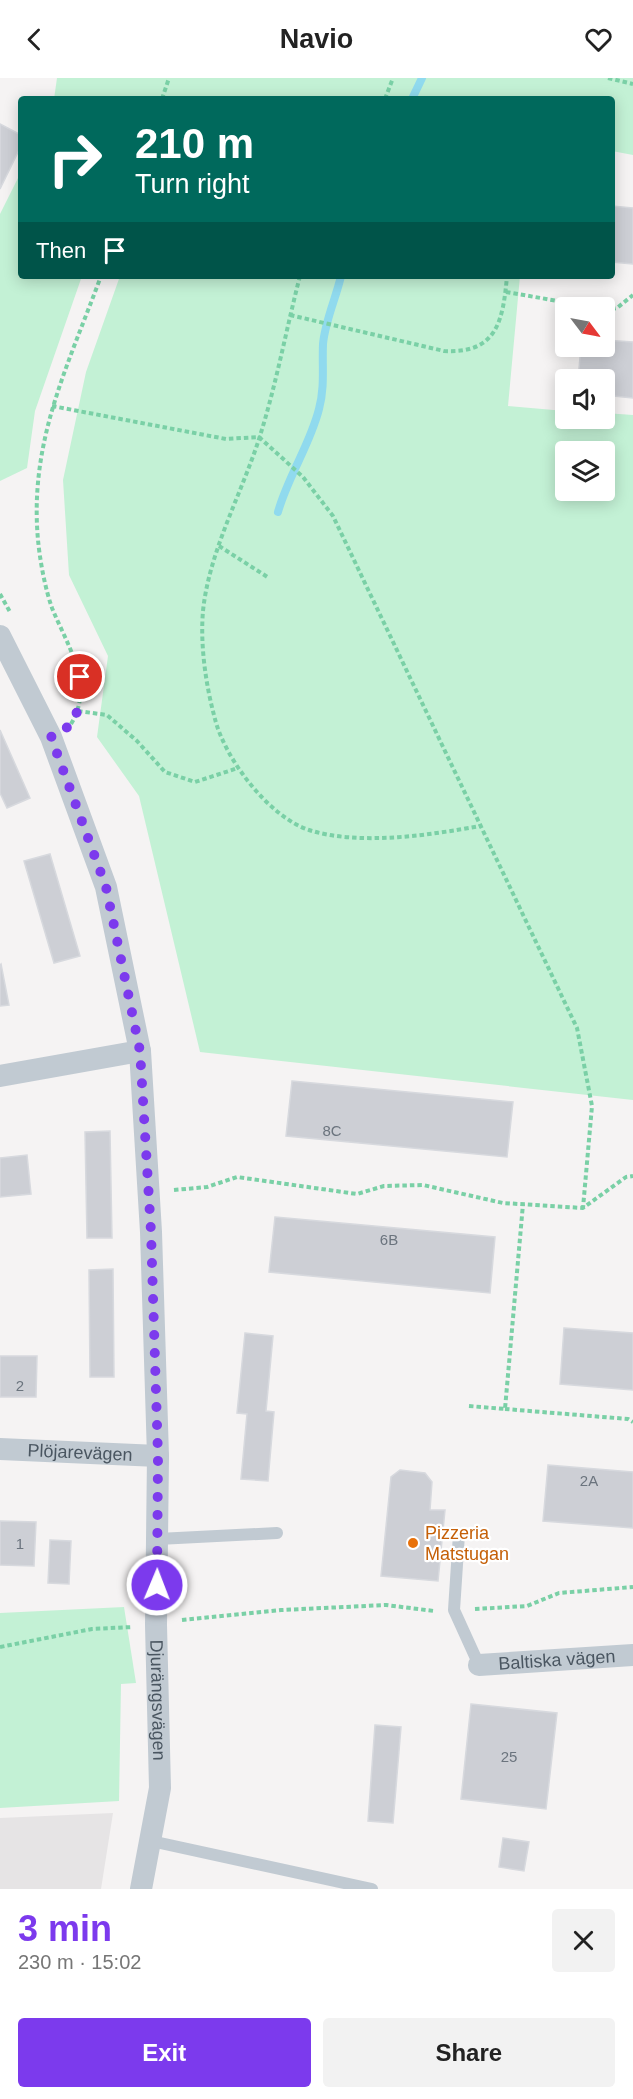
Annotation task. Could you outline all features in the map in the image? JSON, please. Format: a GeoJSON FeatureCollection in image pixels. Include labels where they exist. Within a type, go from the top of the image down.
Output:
{"type":"FeatureCollection","features":[{"type":"Feature","properties":{"kind":"street","name":"Djurängsvägen"},"geometry":{"type":"LineString","coordinates":[[0,636],[51,737],[106,887],[140,1051],[149,1192],[158,1456],[156,1625],[160,1788],[141,1889]]}},
{"type":"Feature","properties":{"kind":"street"},"geometry":{"type":"LineString","coordinates":[[0,1076],[140,1051]]}},
{"type":"Feature","properties":{"kind":"street","name":"Plöjarevägen"},"geometry":{"type":"LineString","coordinates":[[0,1449],[158,1456]]}},
{"type":"Feature","properties":{"kind":"street","name":"Baltiska vägen"},"geometry":{"type":"LineString","coordinates":[[479,1665],[633,1655]]}},
{"type":"Feature","properties":{"kind":"lane"},"geometry":{"type":"LineString","coordinates":[[158,1539],[277,1533]]}},
{"type":"Feature","properties":{"kind":"lane"},"geometry":{"type":"LineString","coordinates":[[459,1534],[454,1610],[479,1665]]}},
{"type":"Feature","properties":{"kind":"lane"},"geometry":{"type":"LineString","coordinates":[[151,1841],[372,1889]]}},
{"type":"Feature","properties":{"kind":"path"},"geometry":{"type":"LineString","coordinates":[[163,96],[169,78]]}},
{"type":"Feature","properties":{"kind":"path"},"geometry":{"type":"LineString","coordinates":[[387,96],[393,78]]}},
{"type":"Feature","properties":{"kind":"path"},"geometry":{"type":"LineString","coordinates":[[608,78],[633,84]]}},
{"type":"Feature","properties":{"kind":"path"},"geometry":{"type":"LineString","coordinates":[[51,737],[67,730],[78,711],[80,677],[69,644],[52,606],[38,541],[39,462],[52,406],[100,279]]}},
{"type":"Feature","properties":{"kind":"path"},"geometry":{"type":"LineString","coordinates":[[299,279],[260,437],[219,546],[203,611],[205,666],[215,721],[238,768],[274,810],[309,830],[349,836],[410,838],[480,826]]}},
{"type":"Feature","properties":{"kind":"path"},"geometry":{"type":"LineString","coordinates":[[290,315],[444,351],[465,352],[487,343],[501,321],[507,279]]}},
{"type":"Feature","properties":{"kind":"path"},"geometry":{"type":"LineString","coordinates":[[506,292],[555,300]]}},
{"type":"Feature","properties":{"kind":"path"},"geometry":{"type":"LineString","coordinates":[[615,308],[633,295]]}},
{"type":"Feature","properties":{"kind":"path"},"geometry":{"type":"LineString","coordinates":[[52,406],[226,439],[260,437],[303,477],[333,516],[577,1028],[592,1106],[583,1208]]}},
{"type":"Feature","properties":{"kind":"path"},"geometry":{"type":"LineString","coordinates":[[219,546],[269,578]]}},
{"type":"Feature","properties":{"kind":"path"},"geometry":{"type":"LineString","coordinates":[[78,711],[107,715],[137,741],[165,772],[195,782],[238,768]]}},
{"type":"Feature","properties":{"kind":"path"},"geometry":{"type":"LineString","coordinates":[[149,1192],[207,1187],[237,1177],[357,1194],[384,1186],[423,1185],[503,1203],[583,1208],[626,1177],[633,1176]]}},
{"type":"Feature","properties":{"kind":"path"},"geometry":{"type":"LineString","coordinates":[[505,1409],[524,1204]]}},
{"type":"Feature","properties":{"kind":"path"},"geometry":{"type":"LineString","coordinates":[[469,1406],[628,1419],[633,1422]]}},
{"type":"Feature","properties":{"kind":"path"},"geometry":{"type":"LineString","coordinates":[[0,1647],[92,1629],[156,1625],[176,1620],[281,1610],[386,1605],[429,1612],[527,1606],[559,1593],[633,1587]]}},
{"type":"Feature","properties":{"kind":"shaded area"},"geometry":{"type":"Polygon","coordinates":[[[113,1813],[101,1889],[0,1889],[0,1818],[113,1813]]]}},
{"type":"Feature","properties":{"kind":"green space"},"geometry":{"type":"Polygon","coordinates":[[[57,78],[633,78],[633,155],[615,152],[615,96],[54,96],[57,78]]]}},
{"type":"Feature","properties":{"kind":"green space"},"geometry":{"type":"Polygon","coordinates":[[[18,178],[18,279],[81,279],[35,411],[27,468],[0,481],[0,214],[18,178]]]}},
{"type":"Feature","properties":{"kind":"green space"},"geometry":{"type":"Polygon","coordinates":[[[119,279],[520,279],[508,406],[555,410],[555,429],[615,429],[615,414],[633,415],[633,1100],[200,1052],[139,796],[97,737],[108,656],[69,575],[63,480],[86,372],[119,279]]]}},
{"type":"Feature","properties":{"kind":"green space"},"geometry":{"type":"Polygon","coordinates":[[[124,1607],[136,1683],[121,1684],[119,1801],[0,1808],[0,1613],[124,1607]]]}},
{"type":"Feature","properties":{"kind":"building"},"geometry":{"type":"Polygon","coordinates":[[[0,124],[18,133],[18,152],[0,189],[0,124]]]}},
{"type":"Feature","properties":{"kind":"building"},"geometry":{"type":"Polygon","coordinates":[[[615,206],[633,208],[633,264],[615,262],[615,206]]]}},
{"type":"Feature","properties":{"kind":"building"},"geometry":{"type":"Polygon","coordinates":[[[615,341],[633,342],[633,398],[615,396],[615,369],[579,369],[580,357],[615,357],[615,341]]]}},
{"type":"Feature","properties":{"kind":"building"},"geometry":{"type":"Polygon","coordinates":[[[0,730],[30,798],[7,808],[0,793],[0,730]]]}},
{"type":"Feature","properties":{"kind":"building"},"geometry":{"type":"Polygon","coordinates":[[[50,854],[80,956],[54,963],[24,861],[50,854]]]}},
{"type":"Feature","properties":{"kind":"building"},"geometry":{"type":"Polygon","coordinates":[[[0,965],[9,1005],[0,1006],[0,965]]]}},
{"type":"Feature","properties":{"kind":"building"},"geometry":{"type":"Polygon","coordinates":[[[292,1081],[513,1102],[507,1157],[286,1136],[292,1081]]]}},
{"type":"Feature","properties":{"kind":"building"},"geometry":{"type":"Polygon","coordinates":[[[110,1131],[112,1238],[87,1238],[85,1132],[110,1131]]]}},
{"type":"Feature","properties":{"kind":"building"},"geometry":{"type":"Polygon","coordinates":[[[27,1155],[31,1194],[0,1197],[0,1158],[27,1155]]]}},
{"type":"Feature","properties":{"kind":"building"},"geometry":{"type":"Polygon","coordinates":[[[275,1217],[495,1237],[490,1293],[269,1272],[275,1217]]]}},
{"type":"Feature","properties":{"kind":"building"},"geometry":{"type":"Polygon","coordinates":[[[113,1269],[114,1377],[90,1377],[89,1270],[113,1269]]]}},
{"type":"Feature","properties":{"kind":"building"},"geometry":{"type":"Polygon","coordinates":[[[564,1328],[633,1333],[633,1390],[560,1384],[564,1328]]]}},
{"type":"Feature","properties":{"kind":"building"},"geometry":{"type":"Polygon","coordinates":[[[245,1333],[273,1336],[266,1411],[274,1412],[268,1481],[241,1479],[247,1414],[237,1413],[245,1333]]]}},
{"type":"Feature","properties":{"kind":"building"},"geometry":{"type":"Polygon","coordinates":[[[0,1356],[37,1356],[36,1397],[0,1397],[0,1356]]]}},
{"type":"Feature","properties":{"kind":"building"},"geometry":{"type":"Polygon","coordinates":[[[548,1465],[633,1472],[633,1528],[543,1521],[548,1465]]]}},
{"type":"Feature","properties":{"kind":"building","name":"Pizzeria Matstugan"},"geometry":{"type":"Polygon","coordinates":[[[400,1470],[425,1473],[432,1482],[430,1510],[445,1510],[438,1581],[381,1576],[391,1477],[400,1470]]]}},
{"type":"Feature","properties":{"kind":"building"},"geometry":{"type":"Polygon","coordinates":[[[0,1521],[36,1522],[34,1566],[0,1565],[0,1521]]]}},
{"type":"Feature","properties":{"kind":"building"},"geometry":{"type":"Polygon","coordinates":[[[50,1540],[71,1541],[69,1584],[48,1583],[50,1540]]]}},
{"type":"Feature","properties":{"kind":"building"},"geometry":{"type":"Polygon","coordinates":[[[471,1704],[557,1713],[546,1809],[461,1799],[471,1704]]]}},
{"type":"Feature","properties":{"kind":"building"},"geometry":{"type":"Polygon","coordinates":[[[375,1725],[401,1727],[393,1823],[368,1821],[375,1725]]]}},
{"type":"Feature","properties":{"kind":"building"},"geometry":{"type":"Polygon","coordinates":[[[503,1838],[529,1842],[524,1871],[499,1867],[503,1838]]]}},
{"type":"Feature","properties":{"kind":"waterway"},"geometry":{"type":"LineString","coordinates":[[413,96],[422,78]]}},
{"type":"Feature","properties":{"kind":"waterway"},"geometry":{"type":"LineString","coordinates":[[278,512],[319,409],[323,385],[324,335],[340,279]]}},
{"type":"Feature","properties":{"kind":"place","name":"Pizzeria Matstugan"},"geometry":{"type":"Point","coordinates":[413,1543]}},
{"type":"Feature","properties":{"kind":"route"},"geometry":{"type":"LineString","coordinates":[[80,677],[78,711],[67,730],[51,737],[106,887],[140,1051],[151,1232],[158,1456],[157,1585]]}}]}
